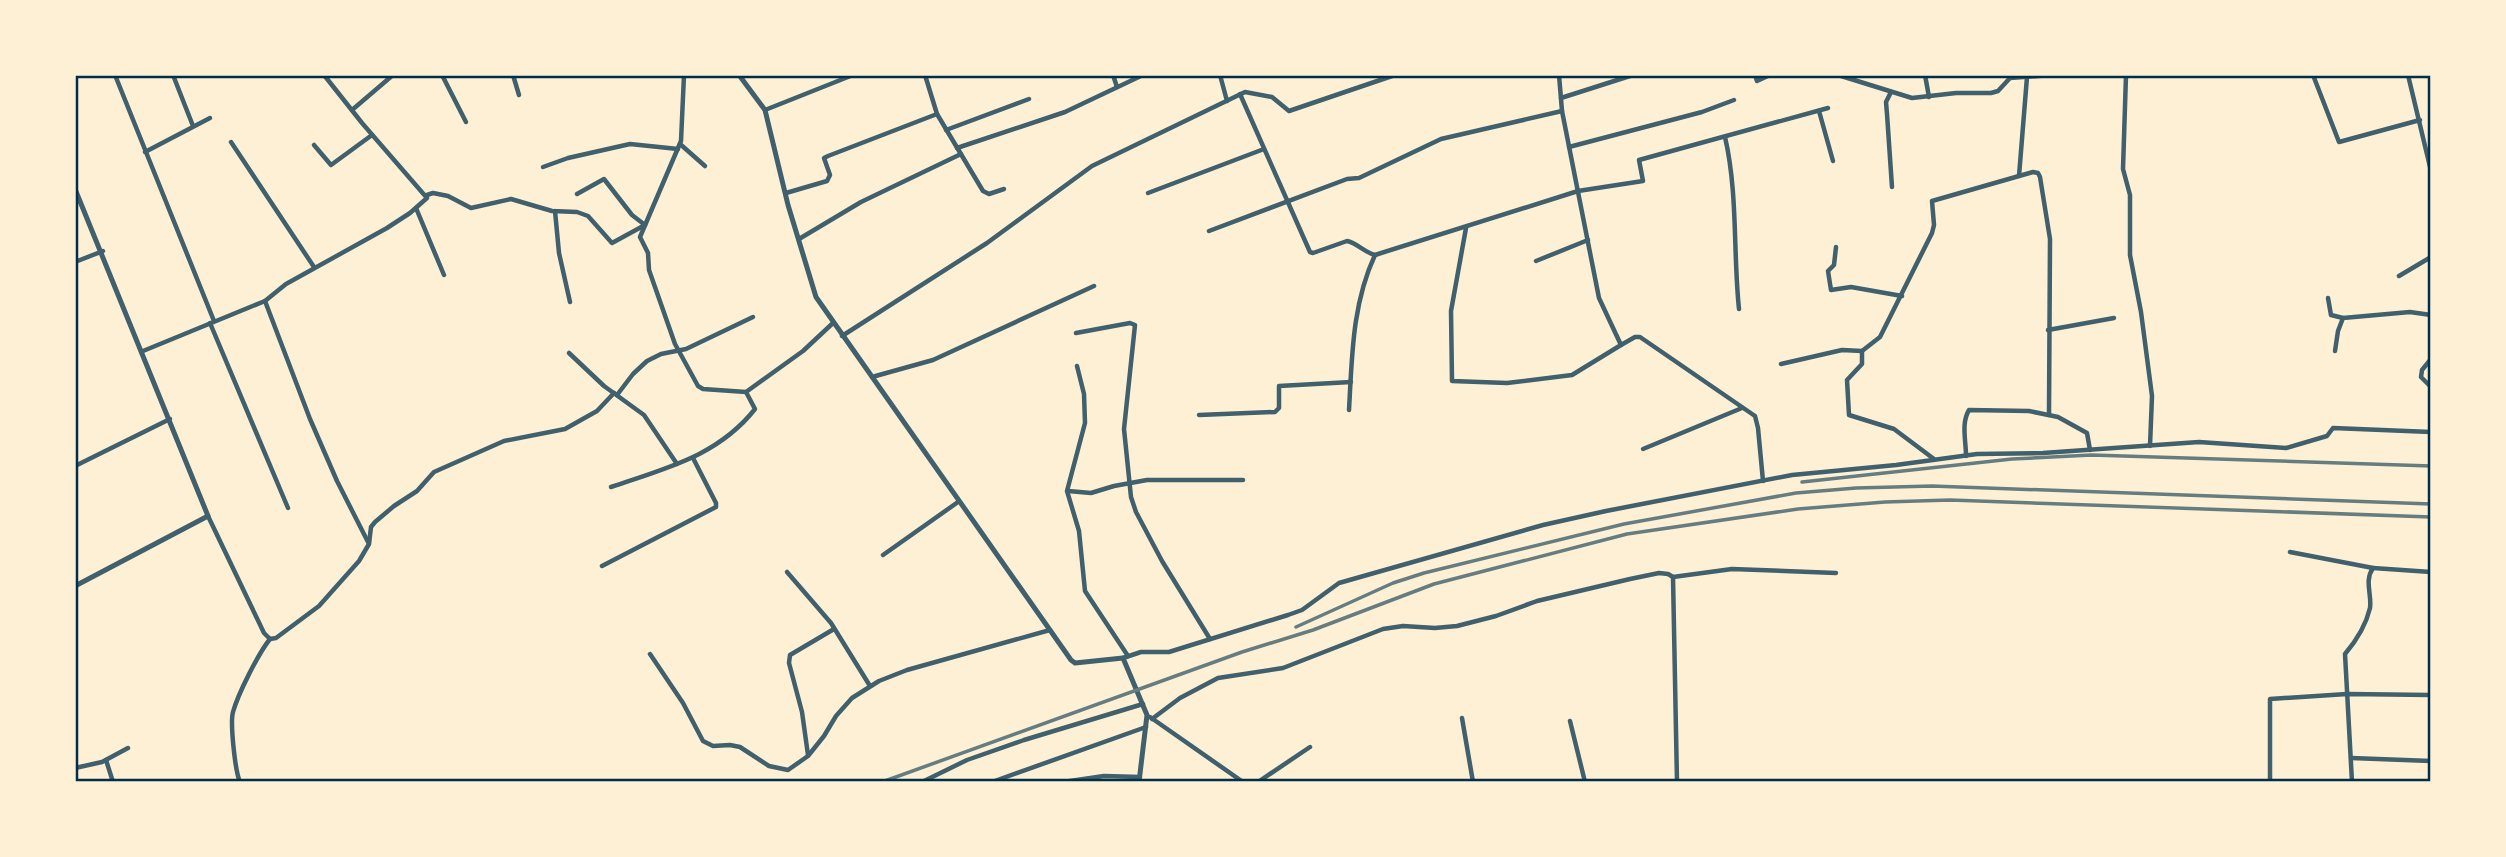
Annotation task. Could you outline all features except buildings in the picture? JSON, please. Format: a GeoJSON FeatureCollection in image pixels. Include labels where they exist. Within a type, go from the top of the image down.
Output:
{"type":"FeatureCollection","features":[{"type":"Feature","properties":{"kind":"street"},"geometry":{"type":"LineString","coordinates":[[115,75],[288,508]]}},
{"type":"Feature","properties":{"kind":"street"},"geometry":{"type":"LineString","coordinates":[[173,75],[193,127]]}},
{"type":"Feature","properties":{"kind":"street"},"geometry":{"type":"LineString","coordinates":[[324,75],[372,135],[427,195]]}},
{"type":"Feature","properties":{"kind":"street"},"geometry":{"type":"LineString","coordinates":[[352,110],[393,75]]}},
{"type":"Feature","properties":{"kind":"street"},"geometry":{"type":"LineString","coordinates":[[442,75],[466,122]]}},
{"type":"Feature","properties":{"kind":"street"},"geometry":{"type":"LineString","coordinates":[[513,75],[519,95]]}},
{"type":"Feature","properties":{"kind":"street"},"geometry":{"type":"LineString","coordinates":[[684,75],[679,146],[640,237],[648,253],[649,270],[679,350],[703,389],[746,392],[803,351],[833,323]]}},
{"type":"Feature","properties":{"kind":"street"},"geometry":{"type":"LineString","coordinates":[[739,75],[765,110],[816,297],[1027,601],[1075,663],[1126,657],[1141,652],[1169,652],[1302,610],[1339,583],[1556,522],[1792,475],[1966,456],[2199,443],[2287,448],[2327,436],[2333,428],[2431,432]]}},
{"type":"Feature","properties":{"kind":"street"},"geometry":{"type":"LineString","coordinates":[[765,110],[853,75]]}},
{"type":"Feature","properties":{"kind":"street"},"geometry":{"type":"LineString","coordinates":[[925,75],[937,114],[983,191],[989,194],[1004,189]]}},
{"type":"Feature","properties":{"kind":"street"},"geometry":{"type":"LineString","coordinates":[[1113,75],[1118,87]]}},
{"type":"Feature","properties":{"kind":"street"},"geometry":{"type":"LineString","coordinates":[[957,148],[1065,112],[1143,75]]}},
{"type":"Feature","properties":{"kind":"street"},"geometry":{"type":"LineString","coordinates":[[1220,75],[1227,101]]}},
{"type":"Feature","properties":{"kind":"street"},"geometry":{"type":"LineString","coordinates":[[842,335],[987,243],[1092,166],[1240,94],[1245,92],[1272,97],[1289,111],[1395,75]]}},
{"type":"Feature","properties":{"kind":"street"},"geometry":{"type":"LineString","coordinates":[[1559,75],[1562,111],[1599,298],[1621,345]]}},
{"type":"Feature","properties":{"kind":"street"},"geometry":{"type":"LineString","coordinates":[[1561,98],[1633,75]]}},
{"type":"Feature","properties":{"kind":"street"},"geometry":{"type":"LineString","coordinates":[[1755,75],[1757,81],[1770,75]]}},
{"type":"Feature","properties":{"kind":"street"},"geometry":{"type":"LineString","coordinates":[[1838,75],[1912,98],[1956,93],[1991,93],[1998,91],[2010,78],[2052,75]]}},
{"type":"Feature","properties":{"kind":"street"},"geometry":{"type":"LineString","coordinates":[[1925,75],[1929,97]]}},
{"type":"Feature","properties":{"kind":"street"},"geometry":{"type":"LineString","coordinates":[[2126,75],[2123,169],[2130,195],[2130,255],[2145,337],[2152,396],[2150,446]]}},
{"type":"Feature","properties":{"kind":"street"},"geometry":{"type":"LineString","coordinates":[[2313,75],[2339,142],[2420,120]]}},
{"type":"Feature","properties":{"kind":"street"},"geometry":{"type":"LineString","coordinates":[[2408,75],[2428,143],[2431,171]]}},
{"type":"Feature","properties":{"kind":"street"},"geometry":{"type":"LineString","coordinates":[[2018,176],[2027,77]]}},
{"type":"Feature","properties":{"kind":"street"},"geometry":{"type":"LineString","coordinates":[[1891,92],[1886,106],[1892,187]]}},
{"type":"Feature","properties":{"kind":"street"},"geometry":{"type":"LineString","coordinates":[[1240,94],[1310,252],[1347,241],[1364,253],[1375,256],[1578,191],[1643,181],[1639,160],[1828,108]]}},
{"type":"Feature","properties":{"kind":"street"},"geometry":{"type":"LineString","coordinates":[[946,130],[1029,99]]}},
{"type":"Feature","properties":{"kind":"street"},"geometry":{"type":"LineString","coordinates":[[1569,147],[1702,112],[1734,100]]}},
{"type":"Feature","properties":{"kind":"street"},"geometry":{"type":"LineString","coordinates":[[1209,230],[1347,179],[1359,178],[1441,139],[1562,111]]}},
{"type":"Feature","properties":{"kind":"street"},"geometry":{"type":"LineString","coordinates":[[1819,111],[1833,161]]}},
{"type":"Feature","properties":{"kind":"street"},"geometry":{"type":"LineString","coordinates":[[786,194],[827,181],[830,175],[824,158],[937,114]]}},
{"type":"Feature","properties":{"kind":"street"},"geometry":{"type":"LineString","coordinates":[[145,152],[210,118]]}},
{"type":"Feature","properties":{"kind":"street"},"geometry":{"type":"LineString","coordinates":[[314,145],[331,165],[372,135]]}},
{"type":"Feature","properties":{"kind":"street"},"geometry":{"type":"LineString","coordinates":[[1725,137],[1730,158],[1735,267],[1740,309]]}},
{"type":"Feature","properties":{"kind":"street"},"geometry":{"type":"LineString","coordinates":[[231,142],[314,267]]}},
{"type":"Feature","properties":{"kind":"street"},"geometry":{"type":"LineString","coordinates":[[543,167],[568,158],[630,144],[679,146],[705,166]]}},
{"type":"Feature","properties":{"kind":"street"},"geometry":{"type":"LineString","coordinates":[[1148,192],[1264,149]]}},
{"type":"Feature","properties":{"kind":"street"},"geometry":{"type":"LineString","coordinates":[[799,239],[861,202],[961,154]]}},
{"type":"Feature","properties":{"kind":"street"},"geometry":{"type":"LineString","coordinates":[[1781,364],[1842,349],[1862,351],[1880,337],[1932,233],[1932,201],[2018,176],[2038,173],[2050,239],[2049,415]]}},
{"type":"Feature","properties":{"kind":"street"},"geometry":{"type":"LineString","coordinates":[[577,194],[604,179],[632,215],[645,225]]}},
{"type":"Feature","properties":{"kind":"street"},"geometry":{"type":"LineString","coordinates":[[75,189],[103,251],[208,516],[245,597],[270,639]]}},
{"type":"Feature","properties":{"kind":"street"},"geometry":{"type":"LineString","coordinates":[[143,351],[265,302],[286,284],[356,247],[416,208],[427,195],[433,193],[448,196],[471,208],[511,199],[555,211],[578,212],[588,216],[612,243],[645,225]]}},
{"type":"Feature","properties":{"kind":"street"},"geometry":{"type":"LineString","coordinates":[[416,208],[444,275]]}},
{"type":"Feature","properties":{"kind":"street"},"geometry":{"type":"LineString","coordinates":[[555,211],[559,253],[570,302]]}},
{"type":"Feature","properties":{"kind":"street"},"geometry":{"type":"LineString","coordinates":[[1466,227],[1451,311],[1452,381],[1507,383],[1572,375],[1635,337],[1640,337],[1755,416],[1763,481]]}},
{"type":"Feature","properties":{"kind":"street"},"geometry":{"type":"LineString","coordinates":[[1536,261],[1588,240]]}},
{"type":"Feature","properties":{"kind":"street"},"geometry":{"type":"LineString","coordinates":[[1836,247],[1834,265],[1828,271],[1831,290],[1851,287],[1902,296]]}},
{"type":"Feature","properties":{"kind":"street"},"geometry":{"type":"LineString","coordinates":[[75,262],[103,251]]}},
{"type":"Feature","properties":{"kind":"street"},"geometry":{"type":"LineString","coordinates":[[1349,410],[1356,317],[1365,275],[1375,256]]}},
{"type":"Feature","properties":{"kind":"street"},"geometry":{"type":"LineString","coordinates":[[2399,276],[2431,257]]}},
{"type":"Feature","properties":{"kind":"street"},"geometry":{"type":"LineString","coordinates":[[871,377],[933,360],[1094,286]]}},
{"type":"Feature","properties":{"kind":"street"},"geometry":{"type":"LineString","coordinates":[[2328,298],[2331,315],[2343,318],[2410,312],[2431,315]]}},
{"type":"Feature","properties":{"kind":"street"},"geometry":{"type":"LineString","coordinates":[[265,302],[321,444],[369,542]]}},
{"type":"Feature","properties":{"kind":"street"},"geometry":{"type":"LineString","coordinates":[[240,782],[235,760],[232,713],[261,651],[270,639],[290,629],[319,606],[359,561],[375,522],[418,491],[434,472],[504,441],[565,429],[597,411],[640,366],[661,354],[679,350],[753,317]]}},
{"type":"Feature","properties":{"kind":"street"},"geometry":{"type":"LineString","coordinates":[[2048,330],[2114,318]]}},
{"type":"Feature","properties":{"kind":"street"},"geometry":{"type":"LineString","coordinates":[[2335,351],[2343,318]]}},
{"type":"Feature","properties":{"kind":"street"},"geometry":{"type":"LineString","coordinates":[[1076,332],[1130,323],[1135,326],[1124,429],[1129,484],[1134,506],[1172,579],[1210,639]]}},
{"type":"Feature","properties":{"kind":"street"},"geometry":{"type":"LineString","coordinates":[[1862,351],[1862,364],[1847,380],[1849,415],[1894,429],[1935,460]]}},
{"type":"Feature","properties":{"kind":"street"},"geometry":{"type":"LineString","coordinates":[[569,354],[644,415],[677,464]]}},
{"type":"Feature","properties":{"kind":"street"},"geometry":{"type":"LineString","coordinates":[[2431,359],[2421,370],[2421,377],[2431,387]]}},
{"type":"Feature","properties":{"kind":"street"},"geometry":{"type":"LineString","coordinates":[[1077,366],[1084,394],[1085,423],[1067,491],[1079,531],[1085,592],[1126,657],[1149,717],[1233,779],[1242,782]]}},
{"type":"Feature","properties":{"kind":"street"},"geometry":{"type":"LineString","coordinates":[[1199,415],[1275,412],[1279,408],[1279,386],[1351,382]]}},
{"type":"Feature","properties":{"kind":"street"},"geometry":{"type":"LineString","coordinates":[[611,487],[693,458],[744,424],[755,409],[746,392]]}},
{"type":"Feature","properties":{"kind":"street"},"geometry":{"type":"LineString","coordinates":[[1643,449],[1742,408]]}},
{"type":"Feature","properties":{"kind":"street"},"geometry":{"type":"LineString","coordinates":[[1966,456],[1964,427],[1969,410],[2029,411],[2058,417],[2087,433],[2090,450]]}},
{"type":"Feature","properties":{"kind":"street"},"geometry":{"type":"LineString","coordinates":[[75,466],[170,419]]}},
{"type":"Feature","properties":{"kind":"street"},"geometry":{"type":"LineString","coordinates":[[602,566],[716,507],[693,458]]}},
{"type":"Feature","properties":{"kind":"street"},"geometry":{"type":"LineString","coordinates":[[1067,491],[1091,493],[1147,480],[1243,480]]}},
{"type":"Feature","properties":{"kind":"street"},"geometry":{"type":"LineString","coordinates":[[883,555],[958,502]]}},
{"type":"Feature","properties":{"kind":"street"},"geometry":{"type":"LineString","coordinates":[[75,586],[208,516]]}},
{"type":"Feature","properties":{"kind":"street"},"geometry":{"type":"LineString","coordinates":[[2290,552],[2373,568],[2431,572]]}},
{"type":"Feature","properties":{"kind":"street"},"geometry":{"type":"LineString","coordinates":[[2352,782],[2345,654],[2357,641],[2370,607],[2368,575],[2373,568]]}},
{"type":"Feature","properties":{"kind":"street"},"geometry":{"type":"LineString","coordinates":[[1063,782],[1104,776],[1139,779],[1149,717],[1218,678],[1283,667],[1383,629],[1403,626],[1457,626],[1537,601],[1659,573],[1673,577],[1732,569],[1836,573]]}},
{"type":"Feature","properties":{"kind":"street"},"geometry":{"type":"LineString","coordinates":[[787,572],[834,629],[870,686]]}},
{"type":"Feature","properties":{"kind":"street"},"geometry":{"type":"LineString","coordinates":[[1673,577],[1677,782]]}},
{"type":"Feature","properties":{"kind":"street"},"geometry":{"type":"LineString","coordinates":[[808,756],[802,712],[789,663],[790,655],[834,629]]}},
{"type":"Feature","properties":{"kind":"street"},"geometry":{"type":"LineString","coordinates":[[650,654],[671,683],[707,745],[740,747],[769,766],[788,770],[808,756],[836,716],[852,698],[870,686],[907,670],[1051,630]]}},
{"type":"Feature","properties":{"kind":"street"},"geometry":{"type":"LineString","coordinates":[[2270,782],[2270,699],[2347,694],[2431,695]]}},
{"type":"Feature","properties":{"kind":"street"},"geometry":{"type":"LineString","coordinates":[[922,782],[950,768],[1024,740],[1143,704]]}},
{"type":"Feature","properties":{"kind":"street"},"geometry":{"type":"LineString","coordinates":[[1462,718],[1473,782]]}},
{"type":"Feature","properties":{"kind":"street"},"geometry":{"type":"LineString","coordinates":[[1570,721],[1585,782]]}},
{"type":"Feature","properties":{"kind":"street"},"geometry":{"type":"LineString","coordinates":[[992,782],[1146,727]]}},
{"type":"Feature","properties":{"kind":"street"},"geometry":{"type":"LineString","coordinates":[[1258,782],[1310,747]]}},
{"type":"Feature","properties":{"kind":"street"},"geometry":{"type":"LineString","coordinates":[[75,768],[106,760],[128,748]]}},
{"type":"Feature","properties":{"kind":"street"},"geometry":{"type":"LineString","coordinates":[[2351,758],[2431,761]]}},
{"type":"Feature","properties":{"kind":"street"},"geometry":{"type":"LineString","coordinates":[[106,760],[113,782]]}},
{"type":"Feature","properties":{"kind":"railway"},"geometry":{"type":"LineString","coordinates":[[1802,482],[2012,459],[2092,455],[2431,466]]}},
{"type":"Feature","properties":{"kind":"railway"},"geometry":{"type":"LineString","coordinates":[[1296,627],[1393,583],[1424,573],[1624,524],[1796,493],[1932,486],[2431,504]]}},
{"type":"Feature","properties":{"kind":"railway"},"geometry":{"type":"LineString","coordinates":[[882,782],[1242,652],[1313,630],[1434,584],[1627,534],[1798,509],[1950,500],[2431,517]]}}]}
